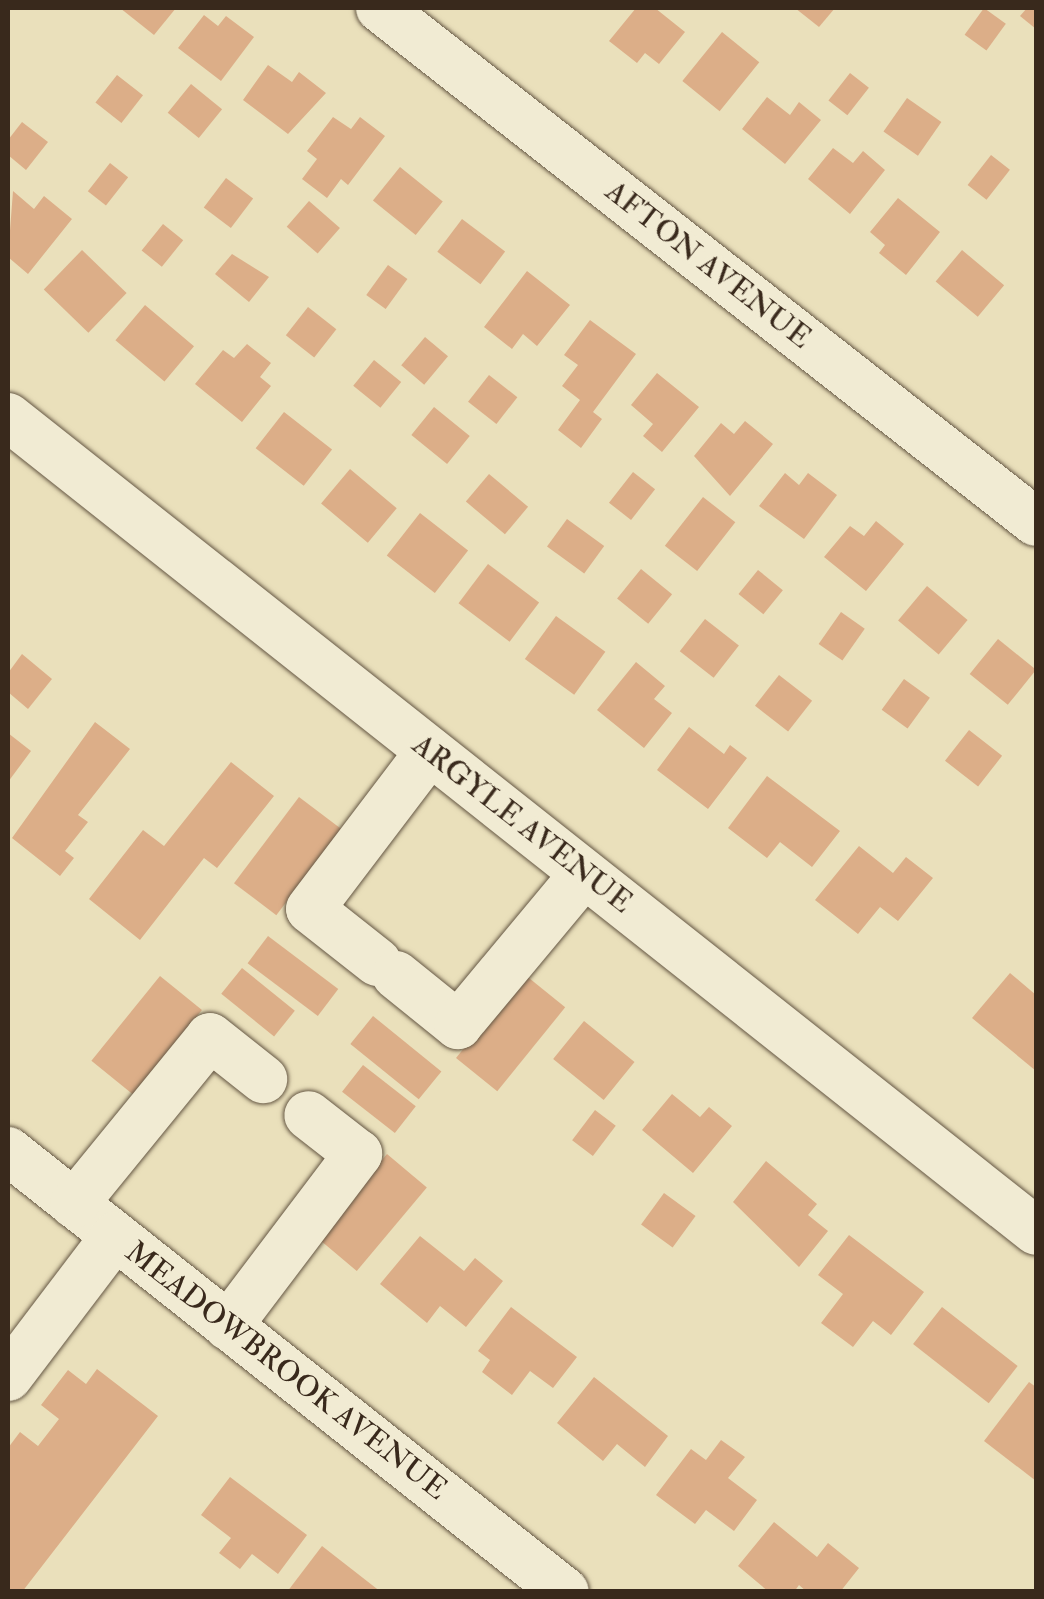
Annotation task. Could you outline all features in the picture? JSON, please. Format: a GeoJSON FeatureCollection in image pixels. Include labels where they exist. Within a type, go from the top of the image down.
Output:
{"type":"FeatureCollection","features":[{"type":"Feature","properties":{"kind":"street","name":"AFTON AVENUE"},"geometry":{"type":"LineString","coordinates":[[380,8],[1036,522]]}},
{"type":"Feature","properties":{"kind":"street","name":"ARGYLE AVENUE"},"geometry":{"type":"LineString","coordinates":[[8,417],[1036,1231]]}},
{"type":"Feature","properties":{"kind":"street"},"geometry":{"type":"LineString","coordinates":[[430,751],[310,909],[458,1026],[584,874]]}},
{"type":"Feature","properties":{"kind":"street"},"geometry":{"type":"LineString","coordinates":[[74,1204],[210,1037],[264,1079]]}},
{"type":"Feature","properties":{"kind":"street"},"geometry":{"type":"LineString","coordinates":[[228,1326],[358,1154],[308,1115]]}},
{"type":"Feature","properties":{"kind":"street","name":"MEADOWBROOK AVENUE"},"geometry":{"type":"LineString","coordinates":[[8,1151],[565,1592]]}},
{"type":"Feature","properties":{"kind":"street"},"geometry":{"type":"LineString","coordinates":[[8,1377],[115,1236]]}},
{"type":"Feature","properties":{"kind":"building"},"geometry":{"type":"Polygon","coordinates":[[[120,8],[176,8],[154,35],[120,8]]]}},
{"type":"Feature","properties":{"kind":"building"},"geometry":{"type":"Polygon","coordinates":[[[636,8],[655,8],[685,32],[659,64],[645,53],[637,63],[609,41],[636,8]]]}},
{"type":"Feature","properties":{"kind":"building"},"geometry":{"type":"Polygon","coordinates":[[[795,8],[835,8],[819,27],[795,8]]]}},
{"type":"Feature","properties":{"kind":"building"},"geometry":{"type":"Polygon","coordinates":[[[984,8],[1006,24],[986,51],[965,35],[984,8]]]}},
{"type":"Feature","properties":{"kind":"building"},"geometry":{"type":"Polygon","coordinates":[[[1027,8],[1036,8],[1036,29],[1020,16],[1027,8]]]}},
{"type":"Feature","properties":{"kind":"building"},"geometry":{"type":"Polygon","coordinates":[[[204,15],[218,26],[226,16],[254,37],[221,81],[178,48],[204,15]]]}},
{"type":"Feature","properties":{"kind":"building"},"geometry":{"type":"Polygon","coordinates":[[[722,32],[759,62],[720,111],[682,81],[722,32]]]}},
{"type":"Feature","properties":{"kind":"building"},"geometry":{"type":"Polygon","coordinates":[[[268,65],[292,82],[299,72],[326,93],[288,134],[243,100],[268,65]]]}},
{"type":"Feature","properties":{"kind":"building"},"geometry":{"type":"Polygon","coordinates":[[[850,73],[869,88],[847,115],[828,101],[850,73]]]}},
{"type":"Feature","properties":{"kind":"building"},"geometry":{"type":"Polygon","coordinates":[[[117,75],[143,95],[121,123],[95,103],[117,75]]]}},
{"type":"Feature","properties":{"kind":"building"},"geometry":{"type":"Polygon","coordinates":[[[191,84],[222,109],[199,138],[168,113],[191,84]]]}},
{"type":"Feature","properties":{"kind":"building"},"geometry":{"type":"Polygon","coordinates":[[[767,97],[790,115],[799,102],[821,120],[785,164],[742,129],[767,97]]]}},
{"type":"Feature","properties":{"kind":"building"},"geometry":{"type":"Polygon","coordinates":[[[907,98],[941,122],[918,156],[883,132],[907,98]]]}},
{"type":"Feature","properties":{"kind":"building"},"geometry":{"type":"Polygon","coordinates":[[[333,117],[351,129],[360,117],[385,136],[348,185],[341,179],[327,198],[302,179],[317,159],[307,151],[333,117]]]}},
{"type":"Feature","properties":{"kind":"building"},"geometry":{"type":"Polygon","coordinates":[[[22,122],[48,142],[26,170],[8,155],[8,140],[22,122]]]}},
{"type":"Feature","properties":{"kind":"building"},"geometry":{"type":"Polygon","coordinates":[[[833,148],[853,163],[863,151],[885,170],[850,214],[808,179],[833,148]]]}},
{"type":"Feature","properties":{"kind":"building"},"geometry":{"type":"Polygon","coordinates":[[[991,155],[1010,170],[987,200],[968,185],[991,155]]]}},
{"type":"Feature","properties":{"kind":"building"},"geometry":{"type":"Polygon","coordinates":[[[110,163],[128,177],[106,206],[88,191],[110,163]]]}},
{"type":"Feature","properties":{"kind":"building"},"geometry":{"type":"Polygon","coordinates":[[[400,167],[443,202],[416,235],[373,200],[400,167]]]}},
{"type":"Feature","properties":{"kind":"building"},"geometry":{"type":"Polygon","coordinates":[[[226,178],[253,198],[231,228],[204,208],[226,178]]]}},
{"type":"Feature","properties":{"kind":"building"},"geometry":{"type":"Polygon","coordinates":[[[13,191],[34,209],[44,196],[72,219],[28,274],[8,257],[13,191]]]}},
{"type":"Feature","properties":{"kind":"building"},"geometry":{"type":"Polygon","coordinates":[[[898,198],[940,232],[906,275],[879,253],[885,245],[870,232],[898,198]]]}},
{"type":"Feature","properties":{"kind":"building"},"geometry":{"type":"Polygon","coordinates":[[[309,201],[340,228],[318,254],[287,227],[309,201]]]}},
{"type":"Feature","properties":{"kind":"building"},"geometry":{"type":"Polygon","coordinates":[[[462,219],[505,251],[480,284],[437,252],[462,219]]]}},
{"type":"Feature","properties":{"kind":"building"},"geometry":{"type":"Polygon","coordinates":[[[163,224],[183,240],[162,267],[142,250],[163,224]]]}},
{"type":"Feature","properties":{"kind":"building"},"geometry":{"type":"Polygon","coordinates":[[[82,250],[127,293],[88,333],[44,290],[82,250]]]}},
{"type":"Feature","properties":{"kind":"building"},"geometry":{"type":"Polygon","coordinates":[[[962,250],[1004,285],[978,317],[936,281],[962,250]]]}},
{"type":"Feature","properties":{"kind":"building"},"geometry":{"type":"Polygon","coordinates":[[[232,254],[269,277],[249,302],[215,274],[232,254]]]}},
{"type":"Feature","properties":{"kind":"building"},"geometry":{"type":"Polygon","coordinates":[[[388,265],[407,279],[386,309],[366,295],[388,265]]]}},
{"type":"Feature","properties":{"kind":"building"},"geometry":{"type":"Polygon","coordinates":[[[527,271],[570,305],[537,346],[523,334],[512,349],[484,327],[527,271]]]}},
{"type":"Feature","properties":{"kind":"building"},"geometry":{"type":"Polygon","coordinates":[[[145,305],[194,346],[164,381],[115,340],[145,305]]]}},
{"type":"Feature","properties":{"kind":"building"},"geometry":{"type":"Polygon","coordinates":[[[308,307],[336,329],[314,358],[286,335],[308,307]]]}},
{"type":"Feature","properties":{"kind":"building"},"geometry":{"type":"Polygon","coordinates":[[[590,320],[636,354],[593,412],[602,419],[581,448],[558,430],[580,400],[562,386],[578,365],[564,355],[590,320]]]}},
{"type":"Feature","properties":{"kind":"building"},"geometry":{"type":"Polygon","coordinates":[[[425,337],[448,356],[424,385],[401,365],[425,337]]]}},
{"type":"Feature","properties":{"kind":"building"},"geometry":{"type":"Polygon","coordinates":[[[247,344],[271,363],[260,377],[271,386],[242,422],[195,384],[223,350],[234,358],[247,344]]]}},
{"type":"Feature","properties":{"kind":"building"},"geometry":{"type":"Polygon","coordinates":[[[374,360],[401,382],[380,408],[353,386],[374,360]]]}},
{"type":"Feature","properties":{"kind":"building"},"geometry":{"type":"Polygon","coordinates":[[[657,373],[699,407],[662,452],[643,436],[653,424],[631,405],[657,373]]]}},
{"type":"Feature","properties":{"kind":"building"},"geometry":{"type":"Polygon","coordinates":[[[489,375],[517,397],[496,424],[468,402],[489,375]]]}},
{"type":"Feature","properties":{"kind":"building"},"geometry":{"type":"Polygon","coordinates":[[[434,407],[470,436],[447,464],[411,435],[434,407]]]}},
{"type":"Feature","properties":{"kind":"building"},"geometry":{"type":"Polygon","coordinates":[[[284,412],[332,450],[304,486],[256,448],[284,412]]]}},
{"type":"Feature","properties":{"kind":"building"},"geometry":{"type":"Polygon","coordinates":[[[745,421],[773,444],[730,496],[694,456],[721,423],[734,434],[745,421]]]}},
{"type":"Feature","properties":{"kind":"building"},"geometry":{"type":"Polygon","coordinates":[[[350,469],[397,508],[368,543],[321,503],[350,469]]]}},
{"type":"Feature","properties":{"kind":"building"},"geometry":{"type":"Polygon","coordinates":[[[633,472],[655,489],[631,520],[609,503],[633,472]]]}},
{"type":"Feature","properties":{"kind":"building"},"geometry":{"type":"Polygon","coordinates":[[[785,473],[799,485],[808,473],[837,495],[804,539],[759,506],[785,473]]]}},
{"type":"Feature","properties":{"kind":"building"},"geometry":{"type":"Polygon","coordinates":[[[489,474],[528,507],[505,534],[466,502],[489,474]]]}},
{"type":"Feature","properties":{"kind":"building"},"geometry":{"type":"Polygon","coordinates":[[[703,497],[735,522],[697,571],[665,546],[703,497]]]}},
{"type":"Feature","properties":{"kind":"building"},"geometry":{"type":"Polygon","coordinates":[[[420,513],[468,551],[435,593],[387,556],[420,513]]]}},
{"type":"Feature","properties":{"kind":"building"},"geometry":{"type":"Polygon","coordinates":[[[567,519],[604,546],[584,574],[547,547],[567,519]]]}},
{"type":"Feature","properties":{"kind":"building"},"geometry":{"type":"Polygon","coordinates":[[[876,521],[904,544],[866,591],[824,557],[850,526],[864,536],[876,521]]]}},
{"type":"Feature","properties":{"kind":"building"},"geometry":{"type":"Polygon","coordinates":[[[488,564],[539,603],[510,642],[459,603],[488,564]]]}},
{"type":"Feature","properties":{"kind":"building"},"geometry":{"type":"Polygon","coordinates":[[[641,569],[672,594],[648,624],[617,599],[641,569]]]}},
{"type":"Feature","properties":{"kind":"building"},"geometry":{"type":"Polygon","coordinates":[[[758,570],[783,590],[763,614],[738,594],[758,570]]]}},
{"type":"Feature","properties":{"kind":"building"},"geometry":{"type":"Polygon","coordinates":[[[927,586],[968,620],[939,655],[898,620],[927,586]]]}},
{"type":"Feature","properties":{"kind":"building"},"geometry":{"type":"Polygon","coordinates":[[[841,612],[865,629],[842,661],[819,644],[841,612]]]}},
{"type":"Feature","properties":{"kind":"building"},"geometry":{"type":"Polygon","coordinates":[[[556,616],[605,652],[574,695],[525,659],[556,616]]]}},
{"type":"Feature","properties":{"kind":"building"},"geometry":{"type":"Polygon","coordinates":[[[705,619],[739,645],[714,678],[680,651],[705,619]]]}},
{"type":"Feature","properties":{"kind":"building"},"geometry":{"type":"Polygon","coordinates":[[[998,639],[1036,670],[1008,705],[970,674],[998,639]]]}},
{"type":"Feature","properties":{"kind":"building"},"geometry":{"type":"Polygon","coordinates":[[[22,654],[52,679],[28,709],[8,692],[8,673],[22,654]]]}},
{"type":"Feature","properties":{"kind":"building"},"geometry":{"type":"Polygon","coordinates":[[[636,662],[665,686],[654,699],[672,713],[644,748],[597,710],[636,662]]]}},
{"type":"Feature","properties":{"kind":"building"},"geometry":{"type":"Polygon","coordinates":[[[779,675],[812,701],[788,732],[755,706],[779,675]]]}},
{"type":"Feature","properties":{"kind":"building"},"geometry":{"type":"Polygon","coordinates":[[[904,679],[930,698],[908,729],[882,710],[904,679]]]}},
{"type":"Feature","properties":{"kind":"building"},"geometry":{"type":"Polygon","coordinates":[[[95,722],[130,749],[78,815],[88,822],[65,851],[74,858],[60,876],[12,838],[95,722]]]}},
{"type":"Feature","properties":{"kind":"building"},"geometry":{"type":"Polygon","coordinates":[[[689,727],[724,754],[730,745],[747,758],[708,809],[657,770],[689,727]]]}},
{"type":"Feature","properties":{"kind":"building"},"geometry":{"type":"Polygon","coordinates":[[[969,730],[1002,756],[978,787],[945,761],[969,730]]]}},
{"type":"Feature","properties":{"kind":"building"},"geometry":{"type":"Polygon","coordinates":[[[8,733],[31,751],[8,782],[8,733]]]}},
{"type":"Feature","properties":{"kind":"building"},"geometry":{"type":"Polygon","coordinates":[[[231,762],[274,796],[217,868],[204,858],[140,940],[89,899],[143,830],[164,846],[231,762]]]}},
{"type":"Feature","properties":{"kind":"building"},"geometry":{"type":"Polygon","coordinates":[[[767,776],[840,831],[812,867],[780,842],[767,858],[728,828],[767,776]]]}},
{"type":"Feature","properties":{"kind":"building"},"geometry":{"type":"Polygon","coordinates":[[[299,797],[341,829],[276,915],[234,883],[299,797]]]}},
{"type":"Feature","properties":{"kind":"building"},"geometry":{"type":"Polygon","coordinates":[[[859,846],[893,873],[906,857],[933,878],[898,921],[880,907],[858,934],[815,900],[859,846]]]}},
{"type":"Feature","properties":{"kind":"building"},"geometry":{"type":"Polygon","coordinates":[[[268,936],[338,989],[318,1016],[248,963],[268,936]]]}},
{"type":"Feature","properties":{"kind":"building"},"geometry":{"type":"Polygon","coordinates":[[[242,968],[295,1011],[274,1036],[221,994],[242,968]]]}},
{"type":"Feature","properties":{"kind":"building"},"geometry":{"type":"Polygon","coordinates":[[[1010,973],[1036,995],[1036,1071],[972,1018],[1010,973]]]}},
{"type":"Feature","properties":{"kind":"building"},"geometry":{"type":"Polygon","coordinates":[[[524,974],[565,1007],[497,1091],[456,1058],[524,974]]]}},
{"type":"Feature","properties":{"kind":"building"},"geometry":{"type":"Polygon","coordinates":[[[160,976],[202,1010],[133,1095],[91,1061],[160,976]]]}},
{"type":"Feature","properties":{"kind":"building"},"geometry":{"type":"Polygon","coordinates":[[[373,1016],[441,1071],[419,1099],[350,1044],[373,1016]]]}},
{"type":"Feature","properties":{"kind":"building"},"geometry":{"type":"Polygon","coordinates":[[[584,1021],[635,1062],[604,1100],[553,1059],[584,1021]]]}},
{"type":"Feature","properties":{"kind":"building"},"geometry":{"type":"Polygon","coordinates":[[[363,1065],[416,1106],[395,1133],[342,1092],[363,1065]]]}},
{"type":"Feature","properties":{"kind":"building"},"geometry":{"type":"Polygon","coordinates":[[[672,1094],[700,1117],[709,1107],[732,1126],[693,1173],[642,1130],[672,1094]]]}},
{"type":"Feature","properties":{"kind":"building"},"geometry":{"type":"Polygon","coordinates":[[[595,1110],[616,1126],[593,1156],[572,1140],[595,1110]]]}},
{"type":"Feature","properties":{"kind":"building"},"geometry":{"type":"Polygon","coordinates":[[[387,1154],[427,1187],[357,1271],[317,1237],[387,1154]]]}},
{"type":"Feature","properties":{"kind":"building"},"geometry":{"type":"Polygon","coordinates":[[[766,1161],[817,1204],[808,1215],[828,1231],[799,1267],[733,1202],[766,1161]]]}},
{"type":"Feature","properties":{"kind":"building"},"geometry":{"type":"Polygon","coordinates":[[[664,1193],[696,1216],[673,1247],[641,1225],[664,1193]]]}},
{"type":"Feature","properties":{"kind":"building"},"geometry":{"type":"Polygon","coordinates":[[[849,1235],[924,1292],[891,1335],[873,1321],[853,1347],[821,1323],[843,1294],[818,1275],[849,1235]]]}},
{"type":"Feature","properties":{"kind":"building"},"geometry":{"type":"Polygon","coordinates":[[[420,1236],[464,1271],[475,1258],[503,1281],[466,1327],[440,1306],[427,1323],[380,1284],[420,1236]]]}},
{"type":"Feature","properties":{"kind":"building"},"geometry":{"type":"Polygon","coordinates":[[[511,1307],[577,1357],[553,1388],[530,1371],[512,1395],[482,1372],[490,1360],[478,1351],[511,1307]]]}},
{"type":"Feature","properties":{"kind":"building"},"geometry":{"type":"Polygon","coordinates":[[[942,1307],[1018,1366],[989,1403],[913,1344],[942,1307]]]}},
{"type":"Feature","properties":{"kind":"building"},"geometry":{"type":"Polygon","coordinates":[[[97,1369],[158,1416],[22,1592],[8,1592],[8,1448],[20,1432],[38,1446],[59,1419],[41,1405],[68,1370],[86,1384],[97,1369]]]}},
{"type":"Feature","properties":{"kind":"building"},"geometry":{"type":"Polygon","coordinates":[[[594,1377],[668,1436],[645,1467],[617,1444],[603,1461],[557,1423],[594,1377]]]}},
{"type":"Feature","properties":{"kind":"building"},"geometry":{"type":"Polygon","coordinates":[[[1029,1382],[1036,1387],[1036,1481],[984,1441],[1029,1382]]]}},
{"type":"Feature","properties":{"kind":"building"},"geometry":{"type":"Polygon","coordinates":[[[721,1440],[745,1457],[728,1478],[757,1500],[734,1531],[706,1510],[695,1524],[656,1495],[691,1449],[706,1460],[721,1440]]]}},
{"type":"Feature","properties":{"kind":"building"},"geometry":{"type":"Polygon","coordinates":[[[230,1477],[307,1535],[278,1574],[252,1554],[240,1569],[219,1553],[231,1538],[201,1515],[230,1477]]]}},
{"type":"Feature","properties":{"kind":"building"},"geometry":{"type":"Polygon","coordinates":[[[774,1522],[817,1557],[828,1543],[859,1568],[840,1592],[807,1592],[799,1585],[794,1592],[769,1592],[738,1566],[774,1522]]]}},
{"type":"Feature","properties":{"kind":"building"},"geometry":{"type":"Polygon","coordinates":[[[322,1546],[381,1592],[287,1592],[322,1546]]]}}]}
